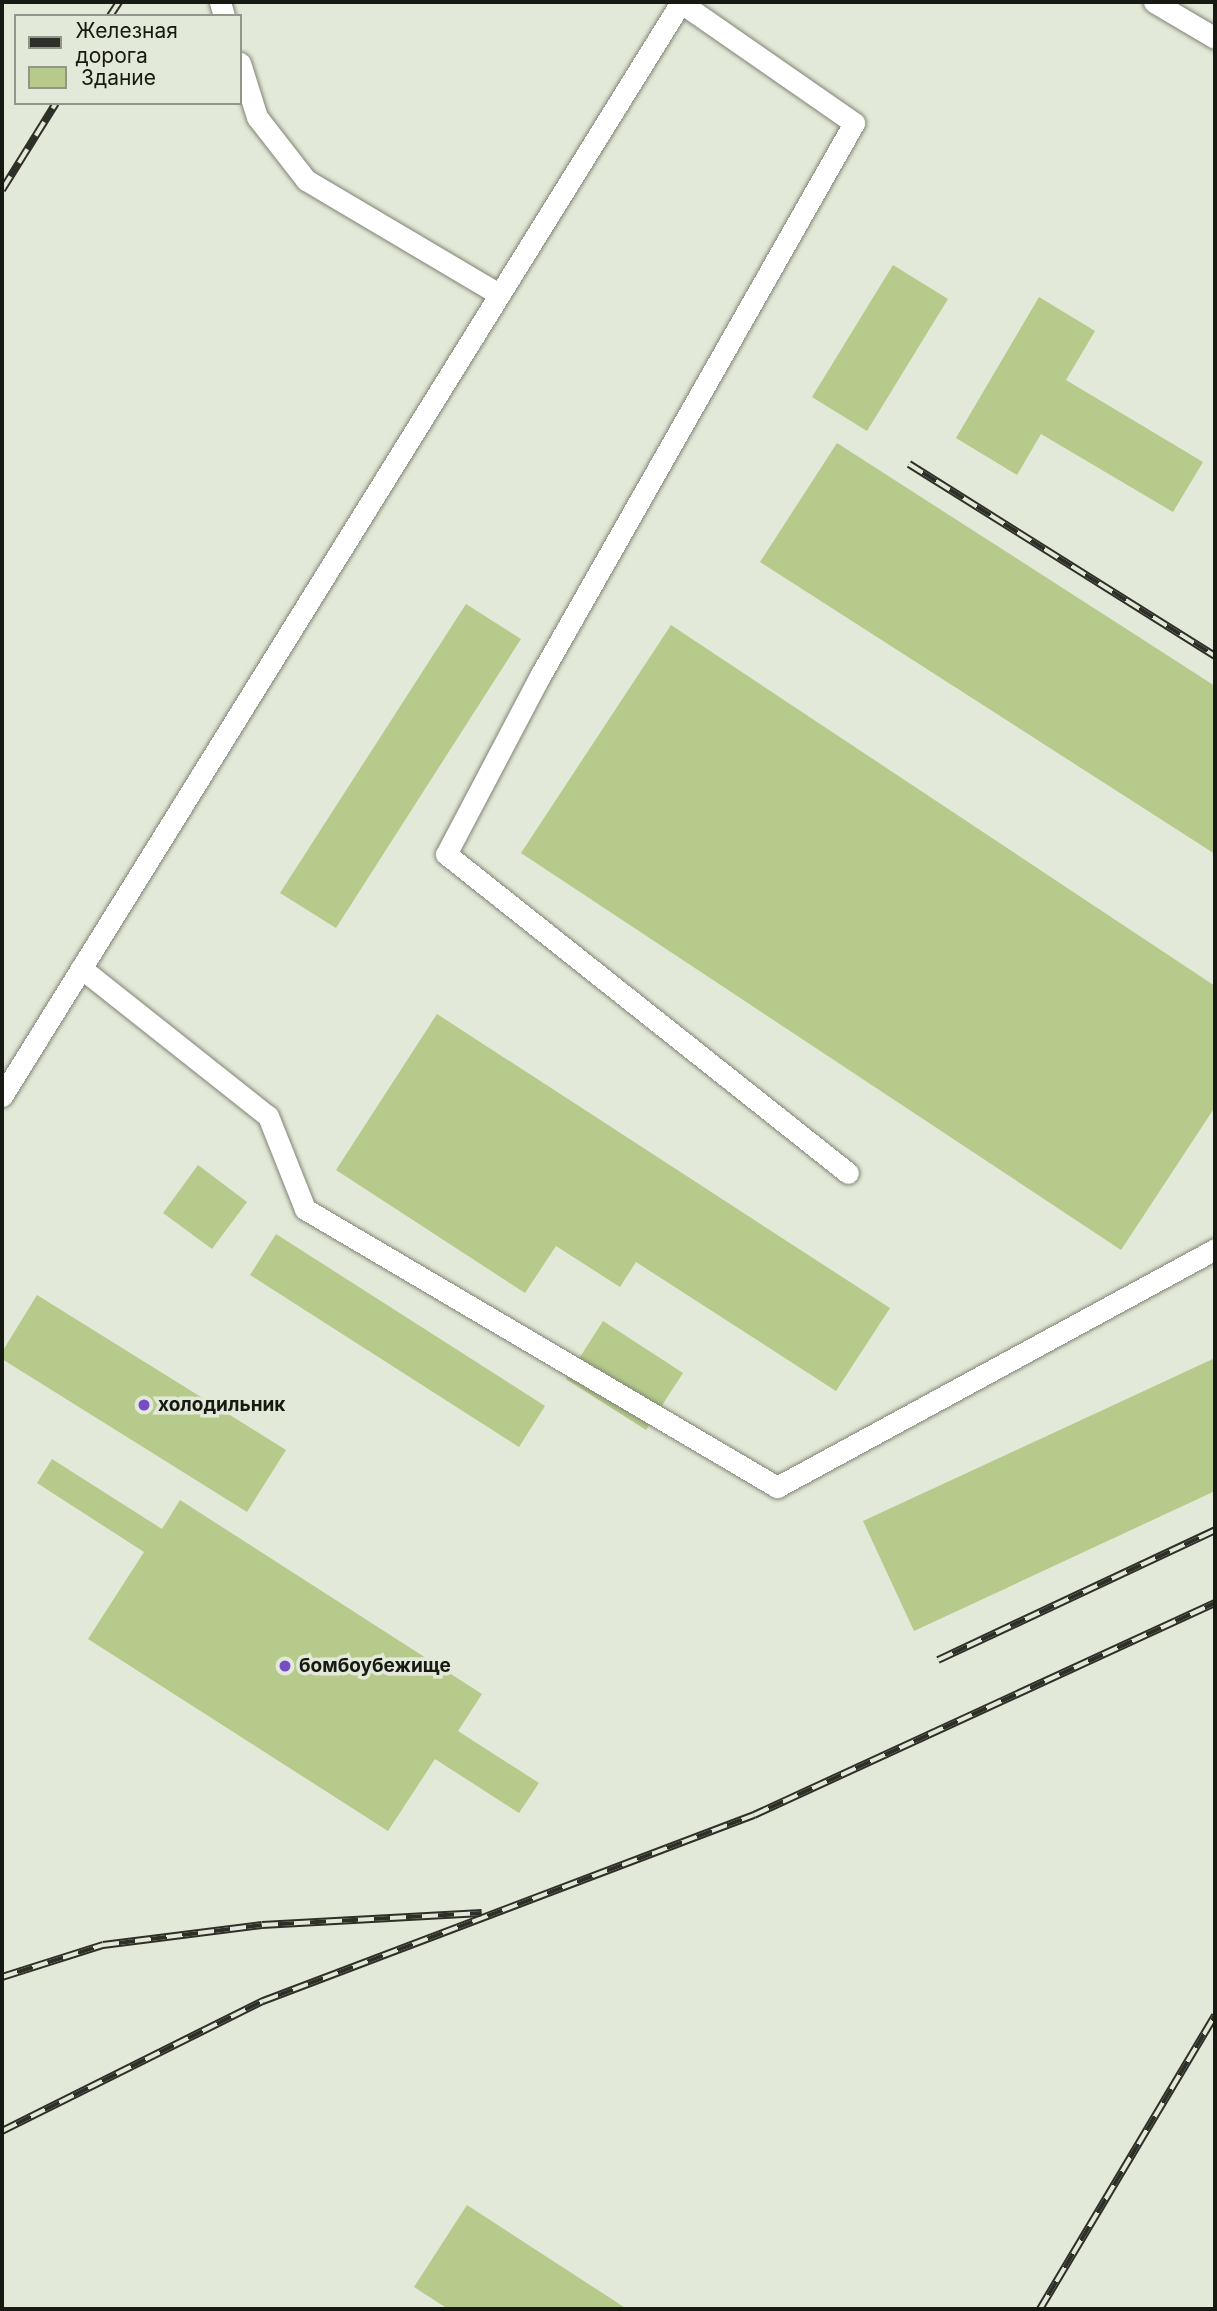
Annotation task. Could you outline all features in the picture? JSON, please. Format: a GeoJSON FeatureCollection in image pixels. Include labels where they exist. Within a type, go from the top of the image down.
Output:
{"type":"FeatureCollection","features":[{"type":"Feature","properties":{"kind":"lane"},"geometry":{"type":"LineString","coordinates":[[2,1096],[497,293],[681,2],[854,123],[540,676],[446,854],[848,1173]]}},
{"type":"Feature","properties":{"kind":"lane"},"geometry":{"type":"LineString","coordinates":[[1154,2],[1215,38]]}},
{"type":"Feature","properties":{"kind":"lane"},"geometry":{"type":"LineString","coordinates":[[242,69],[257,117],[306,180],[497,293]]}},
{"type":"Feature","properties":{"kind":"lane"},"geometry":{"type":"LineString","coordinates":[[81,968],[268,1116],[305,1209],[776,1487],[1215,1249]]}},
{"type":"Feature","properties":{"kind":"building"},"geometry":{"type":"Polygon","coordinates":[[[893,265],[948,299],[867,431],[812,397],[893,265]]]}},
{"type":"Feature","properties":{"kind":"building"},"geometry":{"type":"Polygon","coordinates":[[[1039,297],[1095,331],[1066,380],[1203,462],[1173,512],[1041,434],[1017,475],[956,438],[1039,297]]]}},
{"type":"Feature","properties":{"kind":"building"},"geometry":{"type":"Polygon","coordinates":[[[837,443],[1215,686],[1215,854],[760,562],[837,443]]]}},
{"type":"Feature","properties":{"kind":"building"},"geometry":{"type":"Polygon","coordinates":[[[466,604],[521,639],[336,928],[280,893],[466,604]]]}},
{"type":"Feature","properties":{"kind":"building"},"geometry":{"type":"Polygon","coordinates":[[[671,625],[1215,986],[1215,1107],[1121,1250],[521,853],[671,625]]]}},
{"type":"Feature","properties":{"kind":"building"},"geometry":{"type":"Polygon","coordinates":[[[437,1014],[890,1308],[836,1391],[636,1262],[620,1287],[556,1246],[525,1293],[336,1170],[437,1014]]]}},
{"type":"Feature","properties":{"kind":"building"},"geometry":{"type":"Polygon","coordinates":[[[198,1165],[247,1202],[212,1249],[163,1213],[198,1165]]]}},
{"type":"Feature","properties":{"kind":"building"},"geometry":{"type":"Polygon","coordinates":[[[276,1234],[545,1406],[519,1447],[250,1275],[276,1234]]]}},
{"type":"Feature","properties":{"kind":"building","name":"холодильник"},"geometry":{"type":"Polygon","coordinates":[[[37,1295],[286,1450],[247,1512],[2,1359],[2,1352],[37,1295]]]}},
{"type":"Feature","properties":{"kind":"building"},"geometry":{"type":"Polygon","coordinates":[[[603,1321],[683,1373],[646,1430],[566,1379],[603,1321]]]}},
{"type":"Feature","properties":{"kind":"building"},"geometry":{"type":"Polygon","coordinates":[[[1215,1358],[1215,1491],[914,1631],[863,1521],[1215,1358]]]}},
{"type":"Feature","properties":{"kind":"building","name":"бомбоубежище"},"geometry":{"type":"Polygon","coordinates":[[[52,1459],[162,1529],[180,1500],[482,1694],[458,1731],[539,1783],[519,1813],[435,1759],[388,1831],[88,1639],[144,1552],[37,1483],[52,1459]]]}},
{"type":"Feature","properties":{"kind":"building"},"geometry":{"type":"Polygon","coordinates":[[[467,2205],[627,2309],[448,2309],[414,2287],[467,2205]]]}},
{"type":"Feature","properties":{"kind":"railway"},"geometry":{"type":"LineString","coordinates":[[111,14],[119,2]]}},
{"type":"Feature","properties":{"kind":"railway"},"geometry":{"type":"LineString","coordinates":[[2,190],[55,105]]}},
{"type":"Feature","properties":{"kind":"railway"},"geometry":{"type":"LineString","coordinates":[[909,464],[1215,656]]}},
{"type":"Feature","properties":{"kind":"railway"},"geometry":{"type":"LineString","coordinates":[[938,1660],[1215,1530]]}},
{"type":"Feature","properties":{"kind":"railway"},"geometry":{"type":"LineString","coordinates":[[2,2131],[263,2001],[754,1815],[1215,1603]]}},
{"type":"Feature","properties":{"kind":"railway"},"geometry":{"type":"LineString","coordinates":[[2,1977],[103,1945],[262,1925],[482,1913]]}},
{"type":"Feature","properties":{"kind":"railway"},"geometry":{"type":"LineString","coordinates":[[1040,2309],[1215,2015]]}},
{"type":"Feature","properties":{"kind":"place","name":"холодильник"},"geometry":{"type":"Point","coordinates":[144,1405]}},
{"type":"Feature","properties":{"kind":"place","name":"бомбоубежище"},"geometry":{"type":"Point","coordinates":[285,1666]}}]}
